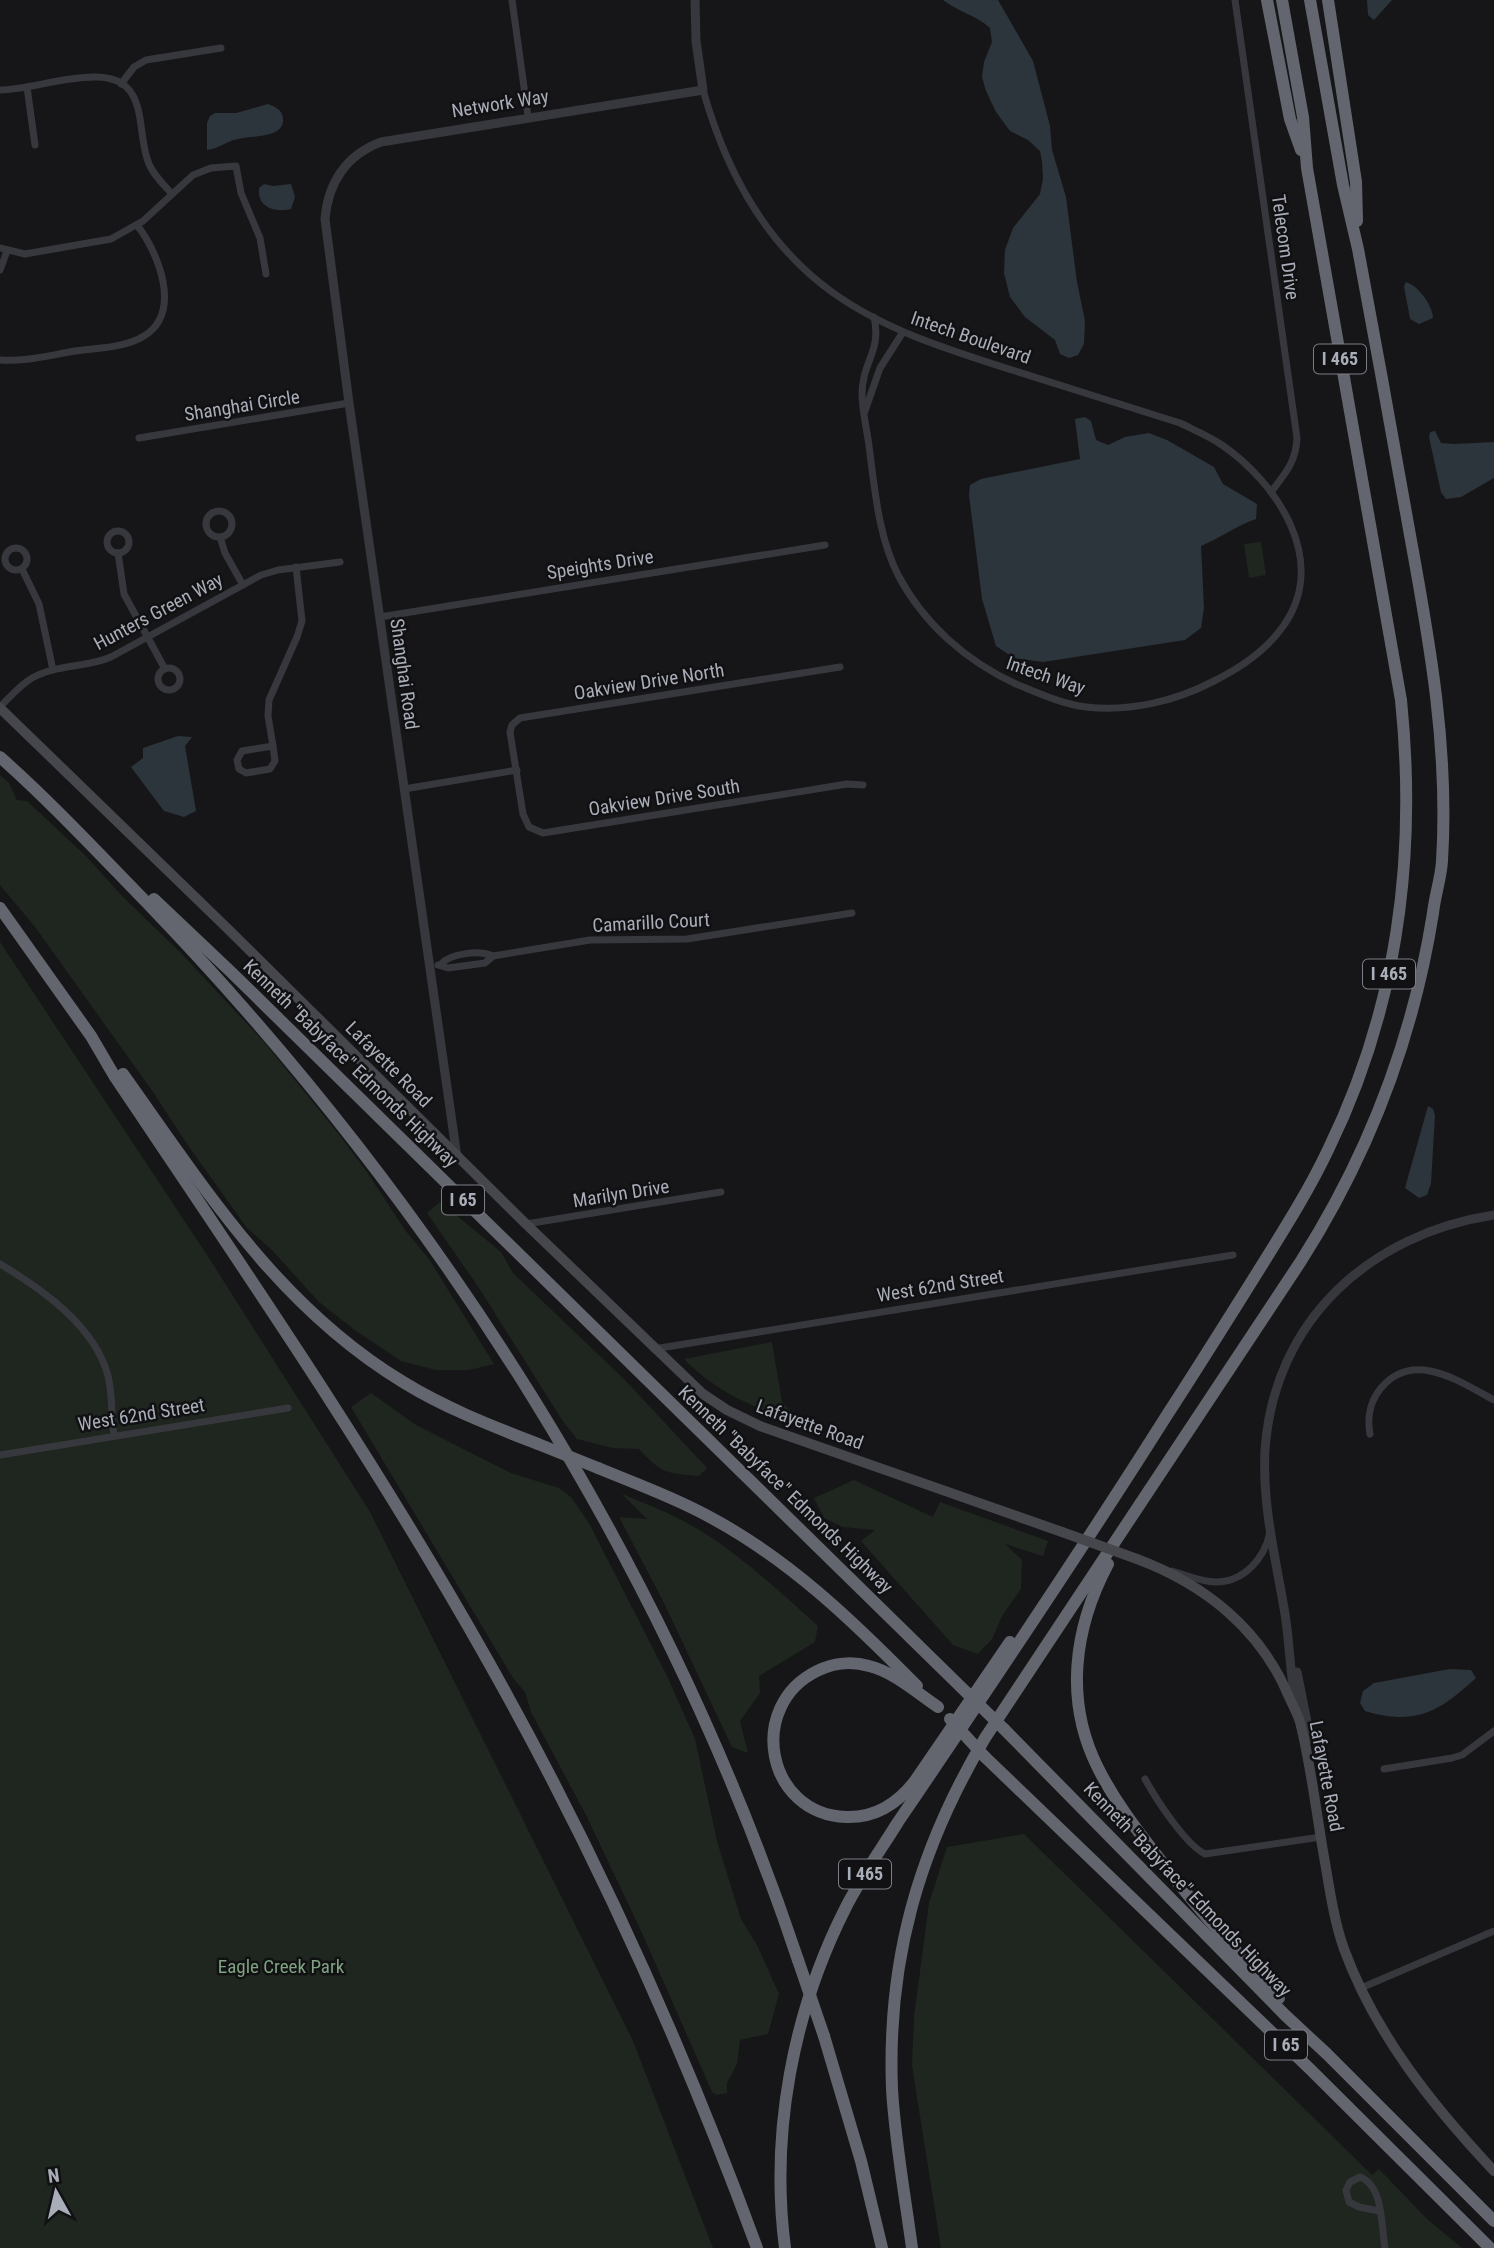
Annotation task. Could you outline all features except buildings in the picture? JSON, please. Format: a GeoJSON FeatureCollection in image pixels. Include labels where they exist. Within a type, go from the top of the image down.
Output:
{"type":"FeatureCollection","features":[{"type":"Feature","properties":{"kind":"highway"},"geometry":{"type":"LineString","coordinates":[[1267,0],[1290,120],[1307,168]]}},
{"type":"Feature","properties":{"kind":"highway","name":"I 465"},"geometry":{"type":"LineString","coordinates":[[785,2248],[781,2158],[788,2087],[803,2017],[826,1950],[863,1877],[1223,1328],[1289,1222],[1329,1149],[1351,1098],[1378,1018],[1399,922],[1407,846],[1408,801],[1401,700],[1307,168],[1303,117],[1282,0]]}},
{"type":"Feature","properties":{"kind":"highway","name":"I 465"},"geometry":{"type":"LineString","coordinates":[[912,2248],[894,2109],[892,2051],[898,1968],[917,1885],[946,1809],[978,1749],[1309,1250],[1338,1201],[1361,1156],[1395,1072],[1411,1019],[1442,865],[1444,781],[1437,695],[1359,249],[1343,185],[1310,0]]}},
{"type":"Feature","properties":{"kind":"highway"},"geometry":{"type":"LineString","coordinates":[[1328,0],[1356,182],[1359,249]]}},
{"type":"Feature","properties":{"kind":"highway","name":"I 65"},"geometry":{"type":"LineString","coordinates":[[0,757],[42,794]]}},
{"type":"Feature","properties":{"kind":"highway"},"geometry":{"type":"LineString","coordinates":[[42,794],[203,961],[307,1083],[428,1237],[506,1353],[591,1495],[669,1646],[747,1822],[824,2035],[882,2248]]}},
{"type":"Feature","properties":{"kind":"highway","name":"Kenneth \"Babyface\" Edmonds Highway"},"geometry":{"type":"LineString","coordinates":[[42,794],[240,980],[967,1693],[1276,2007],[1327,2054],[1494,2221]]}},
{"type":"Feature","properties":{"kind":"highway","name":"I 65"},"geometry":{"type":"LineString","coordinates":[[0,908],[91,1036]]}},
{"type":"Feature","properties":{"kind":"highway"},"geometry":{"type":"LineString","coordinates":[[91,1036],[115,1077],[361,1450],[489,1663],[582,1839],[650,1983],[757,2248]]}},
{"type":"Feature","properties":{"kind":"highway","name":"Kenneth \"Babyface\" Edmonds Highway"},"geometry":{"type":"LineString","coordinates":[[91,1036],[122,1073],[247,1245],[301,1304],[355,1350],[402,1382],[446,1406],[706,1515],[779,1560],[834,1605],[985,1756],[1311,2070],[1490,2248]]}},
{"type":"Feature","properties":{"kind":"highway"},"geometry":{"type":"LineString","coordinates":[[1133,1517],[1096,1587],[1083,1626],[1077,1676],[1080,1714],[1090,1749],[1107,1784],[1174,1879],[1327,2054]]}},
{"type":"Feature","properties":{"kind":"highway"},"geometry":{"type":"LineString","coordinates":[[938,1707],[871,1666],[847,1663],[822,1668],[800,1681],[780,1708],[773,1738],[779,1770],[797,1797],[828,1814],[862,1816],[878,1812],[894,1803],[915,1781],[1029,1613],[1079,1549]]}},
{"type":"Feature","properties":{"kind":"main road","name":"Lafayette Road"},"geometry":{"type":"LineString","coordinates":[[0,708],[228,929],[457,1157],[703,1394],[757,1425],[1153,1564],[1211,1597],[1248,1632],[1281,1679],[1301,1723],[1336,1926],[1361,1988],[1407,2069],[1494,2171]]}},
{"type":"Feature","properties":{"kind":"street"},"geometry":{"type":"LineString","coordinates":[[512,0],[528,116]]}},
{"type":"Feature","properties":{"kind":"street","name":"Intech Boulevard"},"geometry":{"type":"LineString","coordinates":[[695,0],[696,41],[703,90],[729,166],[762,220],[820,283],[843,300],[874,317],[938,347],[1191,428],[1234,454],[1271,492],[1290,522],[1297,543]]}},
{"type":"Feature","properties":{"kind":"street","name":"Telecom Drive"},"geometry":{"type":"LineString","coordinates":[[1235,0],[1297,438],[1296,454],[1290,468],[1271,492]]}},
{"type":"Feature","properties":{"kind":"street"},"geometry":{"type":"LineString","coordinates":[[121,84],[134,67],[146,61],[221,48]]}},
{"type":"Feature","properties":{"kind":"street"},"geometry":{"type":"LineString","coordinates":[[0,90],[92,76],[109,78],[121,84],[132,94],[139,107],[148,163],[172,194]]}},
{"type":"Feature","properties":{"kind":"street"},"geometry":{"type":"LineString","coordinates":[[27,87],[35,145]]}},
{"type":"Feature","properties":{"kind":"street","name":"Network Way"},"geometry":{"type":"LineString","coordinates":[[328,196],[336,177],[345,165],[360,152],[378,143],[528,116],[703,90]]}},
{"type":"Feature","properties":{"kind":"street"},"geometry":{"type":"LineString","coordinates":[[0,270],[4,250],[25,254],[93,243],[121,234],[138,225],[199,172],[236,166],[241,193],[260,238],[265,274]]}},
{"type":"Feature","properties":{"kind":"street","name":"Shanghai Road"},"geometry":{"type":"LineString","coordinates":[[328,196],[325,219],[349,403],[457,1157]]}},
{"type":"Feature","properties":{"kind":"street"},"geometry":{"type":"LineString","coordinates":[[0,359],[28,359],[131,342],[147,334],[160,317],[164,295],[156,254],[138,225]]}},
{"type":"Feature","properties":{"kind":"street","name":"Intech Way"},"geometry":{"type":"LineString","coordinates":[[874,317],[877,341],[863,382],[864,411],[882,531],[898,574],[922,611],[948,640],[993,674],[1038,693],[1069,703],[1094,707],[1122,707],[1159,702],[1192,692],[1243,665],[1266,646],[1284,625],[1295,602],[1302,571],[1297,543]]}},
{"type":"Feature","properties":{"kind":"street"},"geometry":{"type":"LineString","coordinates":[[864,411],[870,402],[880,368],[903,332]]}},
{"type":"Feature","properties":{"kind":"street","name":"Shanghai Circle"},"geometry":{"type":"LineString","coordinates":[[139,438],[349,403]]}},
{"type":"Feature","properties":{"kind":"street"},"geometry":{"type":"LineString","coordinates":[[220,537],[243,585]]}},
{"type":"Feature","properties":{"kind":"street","name":"Speights Drive"},"geometry":{"type":"LineString","coordinates":[[380,617],[825,545]]}},
{"type":"Feature","properties":{"kind":"street"},"geometry":{"type":"LineString","coordinates":[[118,553],[124,594],[165,669]]}},
{"type":"Feature","properties":{"kind":"street","name":"Hunters Green Way"},"geometry":{"type":"LineString","coordinates":[[0,708],[22,685],[42,673],[100,661],[273,571],[340,562]]}},
{"type":"Feature","properties":{"kind":"street"},"geometry":{"type":"LineString","coordinates":[[273,746],[242,751],[237,760],[239,769],[246,773],[270,769],[275,761],[273,746],[268,716],[269,700],[302,621],[296,567]]}},
{"type":"Feature","properties":{"kind":"street"},"geometry":{"type":"LineString","coordinates":[[22,569],[38,599],[53,670]]}},
{"type":"Feature","properties":{"kind":"street","name":"Oakview Drive North"},"geometry":{"type":"LineString","coordinates":[[517,770],[511,728],[520,718],[840,667]]}},
{"type":"Feature","properties":{"kind":"street"},"geometry":{"type":"LineString","coordinates":[[404,789],[517,770]]}},
{"type":"Feature","properties":{"kind":"street","name":"Oakview Drive South"},"geometry":{"type":"LineString","coordinates":[[517,770],[525,821],[539,833],[847,784],[863,785]]}},
{"type":"Feature","properties":{"kind":"street","name":"Camarillo Court"},"geometry":{"type":"LineString","coordinates":[[429,966],[441,964],[448,968],[485,963],[492,956],[590,940],[695,938],[852,913]]}},
{"type":"Feature","properties":{"kind":"street","name":"Marilyn Drive"},"geometry":{"type":"LineString","coordinates":[[526,1224],[721,1192]]}},
{"type":"Feature","properties":{"kind":"street"},"geometry":{"type":"LineString","coordinates":[[1301,1723],[1270,1525],[1265,1469],[1269,1417],[1287,1361],[1314,1318],[1345,1282],[1392,1248],[1447,1224],[1494,1214]]}},
{"type":"Feature","properties":{"kind":"street","name":"West 62nd Street"},"geometry":{"type":"LineString","coordinates":[[654,1349],[1233,1255]]}},
{"type":"Feature","properties":{"kind":"street"},"geometry":{"type":"LineString","coordinates":[[0,1264],[35,1287],[70,1317],[100,1355],[110,1382],[114,1436]]}},
{"type":"Feature","properties":{"kind":"street"},"geometry":{"type":"LineString","coordinates":[[1370,1434],[1369,1413],[1375,1396],[1389,1380],[1412,1370],[1436,1371],[1494,1400]]}},
{"type":"Feature","properties":{"kind":"street","name":"West 62nd Street"},"geometry":{"type":"LineString","coordinates":[[0,1455],[288,1408]]}},
{"type":"Feature","properties":{"kind":"street"},"geometry":{"type":"LineString","coordinates":[[1153,1564],[1205,1581],[1235,1578],[1251,1567],[1261,1555],[1267,1543],[1270,1525]]}},
{"type":"Feature","properties":{"kind":"street"},"geometry":{"type":"LineString","coordinates":[[1288,1634],[1307,1722],[1307,1757]]}},
{"type":"Feature","properties":{"kind":"street"},"geometry":{"type":"LineString","coordinates":[[1384,1769],[1462,1755],[1494,1731]]}},
{"type":"Feature","properties":{"kind":"street"},"geometry":{"type":"LineString","coordinates":[[1145,1779],[1157,1801],[1195,1847],[1205,1853],[1321,1838]]}},
{"type":"Feature","properties":{"kind":"street"},"geometry":{"type":"LineString","coordinates":[[1361,1988],[1494,1931]]}},
{"type":"Feature","properties":{"kind":"street"},"geometry":{"type":"LineString","coordinates":[[1379,2211],[1349,2202],[1346,2190],[1350,2182],[1356,2178],[1368,2180],[1373,2186],[1378,2201],[1385,2248]]}},
{"type":"Feature","properties":{"kind":"green space"},"geometry":{"type":"Polygon","coordinates":[[[1261,542],[1266,575],[1249,578],[1244,544],[1261,542]]]}},
{"type":"Feature","properties":{"kind":"green space"},"geometry":{"type":"Polygon","coordinates":[[[0,775],[9,783],[17,800],[27,801],[86,856],[264,1042],[367,1172],[405,1230],[429,1259],[494,1364],[469,1370],[436,1370],[401,1361],[319,1302],[271,1249],[247,1228],[35,927],[0,885],[0,775]]]}},
{"type":"Feature","properties":{"kind":"green space","name":"Eagle Creek Park"},"geometry":{"type":"Polygon","coordinates":[[[0,942],[209,1258],[370,1512],[633,2041],[713,2248],[0,2248],[0,942]]]}},
{"type":"Feature","properties":{"kind":"green space"},"geometry":{"type":"Polygon","coordinates":[[[440,1202],[501,1252],[513,1273],[625,1380],[707,1468],[699,1476],[665,1471],[639,1449],[613,1448],[577,1439],[427,1213],[440,1202]]]}},
{"type":"Feature","properties":{"kind":"green space"},"geometry":{"type":"Polygon","coordinates":[[[772,1342],[782,1402],[797,1418],[793,1422],[721,1389],[684,1359],[772,1342]]]}},
{"type":"Feature","properties":{"kind":"green space"},"geometry":{"type":"Polygon","coordinates":[[[371,1393],[416,1425],[511,1473],[559,1488],[571,1497],[589,1523],[667,1676],[695,1739],[717,1841],[741,1919],[757,1945],[779,1994],[768,2034],[740,2040],[737,2064],[727,2083],[727,2093],[717,2095],[712,2092],[642,1933],[587,1817],[531,1712],[525,1692],[513,1678],[351,1407],[371,1393]]]}},
{"type":"Feature","properties":{"kind":"green space"},"geometry":{"type":"Polygon","coordinates":[[[854,1480],[933,1517],[940,1502],[1048,1541],[1043,1556],[1005,1544],[1022,1560],[1021,1589],[1002,1616],[992,1639],[978,1654],[953,1645],[861,1541],[875,1530],[843,1527],[824,1518],[814,1498],[854,1480]]]}},
{"type":"Feature","properties":{"kind":"green space"},"geometry":{"type":"Polygon","coordinates":[[[622,1494],[677,1518],[709,1536],[751,1567],[818,1626],[815,1642],[759,1676],[760,1693],[740,1721],[748,1753],[732,1747],[663,1601],[619,1517],[647,1519],[622,1494]]]}},
{"type":"Feature","properties":{"kind":"green space"},"geometry":{"type":"Polygon","coordinates":[[[1024,1834],[1372,2175],[1379,2169],[1427,2219],[1462,2248],[941,2248],[912,2066],[914,2017],[929,1903],[947,1847],[1024,1834]]]}},
{"type":"Feature","properties":{"kind":"shaded area"},"geometry":{"type":"Polygon","coordinates":[[[943,0],[998,0],[1033,61],[1050,126],[1052,150],[1066,197],[1085,321],[1084,344],[1078,355],[1069,358],[1060,354],[1055,340],[1025,317],[1010,297],[1004,273],[1005,250],[1013,228],[1040,194],[1043,179],[1040,151],[1028,140],[1010,131],[996,112],[986,91],[982,77],[984,62],[992,42],[990,28],[943,0]]]}},
{"type":"Feature","properties":{"kind":"shaded area"},"geometry":{"type":"Polygon","coordinates":[[[1367,0],[1392,0],[1374,20],[1368,15],[1367,0]]]}},
{"type":"Feature","properties":{"kind":"shaded area"},"geometry":{"type":"Polygon","coordinates":[[[268,104],[278,109],[282,115],[279,130],[234,140],[207,150],[207,123],[210,116],[215,113],[236,113],[268,104]]]}},
{"type":"Feature","properties":{"kind":"shaded area"},"geometry":{"type":"Polygon","coordinates":[[[264,184],[291,184],[295,197],[291,209],[273,209],[264,204],[259,188],[264,184]]]}},
{"type":"Feature","properties":{"kind":"shaded area"},"geometry":{"type":"Polygon","coordinates":[[[1406,282],[1424,296],[1433,318],[1419,324],[1410,319],[1404,286],[1406,282]]]}},
{"type":"Feature","properties":{"kind":"shaded area"},"geometry":{"type":"Polygon","coordinates":[[[1085,417],[1091,421],[1096,440],[1108,445],[1125,437],[1149,433],[1167,440],[1214,467],[1223,484],[1257,504],[1256,519],[1201,546],[1204,608],[1201,628],[1185,640],[1043,662],[1014,658],[996,646],[982,599],[970,485],[981,479],[1080,459],[1075,419],[1085,417]]]}},
{"type":"Feature","properties":{"kind":"shaded area"},"geometry":{"type":"Polygon","coordinates":[[[1435,431],[1441,443],[1494,442],[1494,478],[1461,497],[1446,499],[1441,492],[1429,437],[1430,432],[1435,431]]]}},
{"type":"Feature","properties":{"kind":"shaded area"},"geometry":{"type":"Polygon","coordinates":[[[178,736],[192,737],[185,746],[196,811],[184,817],[164,811],[131,767],[143,758],[143,748],[178,736]]]}},
{"type":"Feature","properties":{"kind":"shaded area"},"geometry":{"type":"Polygon","coordinates":[[[1428,1106],[1433,1109],[1435,1115],[1431,1183],[1427,1195],[1419,1198],[1405,1188],[1428,1106]]]}},
{"type":"Feature","properties":{"kind":"shaded area"},"geometry":{"type":"Polygon","coordinates":[[[1450,1669],[1471,1670],[1476,1678],[1450,1700],[1425,1713],[1398,1717],[1383,1715],[1365,1711],[1360,1703],[1363,1691],[1374,1683],[1450,1669]]]}}]}
